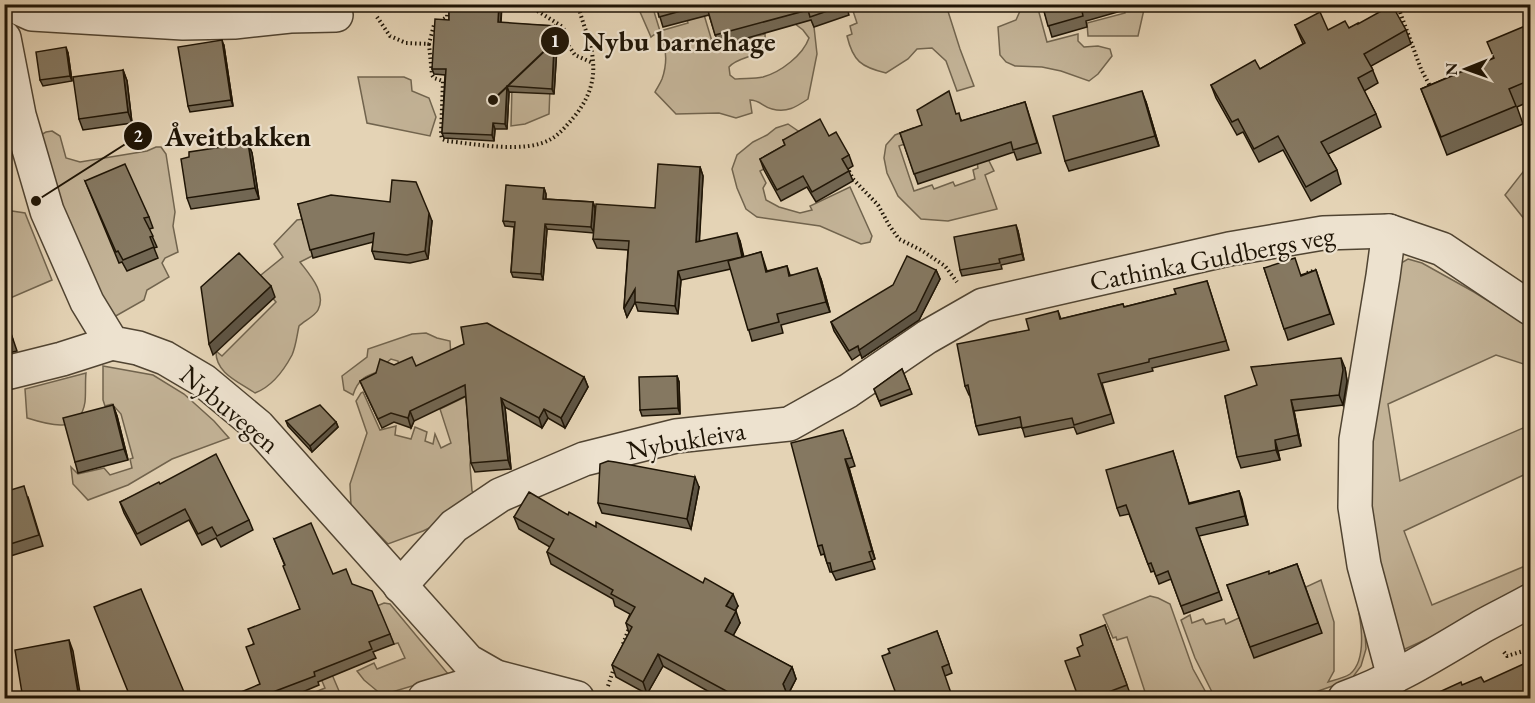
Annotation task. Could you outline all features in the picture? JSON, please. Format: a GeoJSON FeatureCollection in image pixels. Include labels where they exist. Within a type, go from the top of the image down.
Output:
{"type":"FeatureCollection","features":[{"type":"Feature","properties":{"kind":"street"},"geometry":{"type":"LineString","coordinates":[[10,4],[32,14],[183,24],[336,15]]}},
{"type":"Feature","properties":{"kind":"street"},"geometry":{"type":"LineString","coordinates":[[4,38],[19,115],[48,211],[87,303],[112,343],[62,359],[4,372]]}},
{"type":"Feature","properties":{"kind":"street"},"geometry":{"type":"LineString","coordinates":[[1389,231],[1356,440],[1355,507],[1364,566],[1394,677]]}},
{"type":"Feature","properties":{"kind":"street","name":"Cathinka Guldbergs veg"},"geometry":{"type":"LineString","coordinates":[[971,297],[1323,233],[1389,231],[1442,249],[1530,308]]}},
{"type":"Feature","properties":{"kind":"street","name":"Nybukleiva"},"geometry":{"type":"LineString","coordinates":[[400,586],[454,526],[500,495],[584,459],[676,436],[789,424],[848,391],[927,337],[971,297]]}},
{"type":"Feature","properties":{"kind":"street","name":"Nybuvegen"},"geometry":{"type":"LineString","coordinates":[[112,343],[138,348],[165,358],[204,381],[258,426],[468,660],[496,677],[577,699]]}},
{"type":"Feature","properties":{"kind":"street"},"geometry":{"type":"LineString","coordinates":[[1345,699],[1365,692],[1394,677],[1530,601]]}},
{"type":"Feature","properties":{"kind":"street"},"geometry":{"type":"LineString","coordinates":[[425,699],[496,677]]}},
{"type":"Feature","properties":{"kind":"path"},"geometry":{"type":"LineString","coordinates":[[448,4],[447,17],[434,25],[429,44],[432,75],[443,81],[442,139],[511,147],[541,145],[553,138],[572,120],[586,100],[592,84],[593,63],[578,4]]}},
{"type":"Feature","properties":{"kind":"path"},"geometry":{"type":"LineString","coordinates":[[532,4],[536,10],[563,27],[569,46],[575,55],[593,63]]}},
{"type":"Feature","properties":{"kind":"path"},"geometry":{"type":"LineString","coordinates":[[1397,4],[1421,69],[1430,86]]}},
{"type":"Feature","properties":{"kind":"path"},"geometry":{"type":"LineString","coordinates":[[377,17],[390,36],[406,43],[429,44]]}},
{"type":"Feature","properties":{"kind":"path"},"geometry":{"type":"LineString","coordinates":[[849,171],[853,179],[878,205],[888,225],[899,239],[945,266],[971,297]]}},
{"type":"Feature","properties":{"kind":"path"},"geometry":{"type":"LineString","coordinates":[[1307,273],[1320,269]]}},
{"type":"Feature","properties":{"kind":"path"},"geometry":{"type":"LineString","coordinates":[[623,646],[632,619]]}},
{"type":"Feature","properties":{"kind":"path"},"geometry":{"type":"LineString","coordinates":[[607,687],[619,656]]}},
{"type":"Feature","properties":{"kind":"shaded area"},"geometry":{"type":"Polygon","coordinates":[[[637,5],[652,5],[660,31],[688,23],[685,13],[702,8],[714,48],[765,34],[765,43],[758,53],[729,67],[730,75],[735,79],[760,78],[770,75],[784,67],[802,51],[809,38],[794,23],[806,5],[814,27],[817,54],[808,99],[787,110],[769,108],[750,100],[752,113],[736,118],[719,113],[676,114],[655,92],[665,67],[666,55],[662,37],[659,31],[651,37],[637,5]]]}},
{"type":"Feature","properties":{"kind":"shaded area"},"geometry":{"type":"Polygon","coordinates":[[[862,5],[946,5],[974,86],[957,91],[946,61],[932,48],[917,49],[908,59],[886,73],[859,62],[847,36],[852,34],[850,26],[857,23],[852,8],[862,5]]]}},
{"type":"Feature","properties":{"kind":"shaded area"},"geometry":{"type":"Polygon","coordinates":[[[1018,5],[1037,5],[1047,42],[1078,34],[1078,41],[1084,47],[1098,46],[1110,49],[1112,56],[1098,74],[1089,81],[1061,71],[1042,67],[1015,66],[1006,62],[1000,55],[998,27],[1016,20],[1020,11],[1018,5]]]}},
{"type":"Feature","properties":{"kind":"shaded area"},"geometry":{"type":"Polygon","coordinates":[[[1123,5],[1145,5],[1138,36],[1088,36],[1087,23],[1125,13],[1123,5]]]}},
{"type":"Feature","properties":{"kind":"shaded area"},"geometry":{"type":"Polygon","coordinates":[[[358,77],[404,77],[411,80],[412,91],[429,98],[436,117],[430,136],[367,123],[358,77]]]}},
{"type":"Feature","properties":{"kind":"shaded area"},"geometry":{"type":"Polygon","coordinates":[[[512,87],[550,88],[549,114],[525,124],[511,126],[512,87]]]}},
{"type":"Feature","properties":{"kind":"shaded area"},"geometry":{"type":"Polygon","coordinates":[[[970,123],[994,171],[985,175],[997,209],[948,221],[921,219],[898,196],[887,173],[884,158],[886,145],[895,135],[913,128],[926,129],[929,135],[899,146],[914,191],[932,185],[934,189],[953,182],[955,186],[975,179],[973,170],[978,168],[970,123]]]}},
{"type":"Feature","properties":{"kind":"shaded area"},"geometry":{"type":"Polygon","coordinates":[[[788,124],[801,133],[785,158],[760,171],[766,183],[763,188],[766,200],[779,207],[800,213],[812,210],[810,206],[850,187],[872,236],[870,242],[861,244],[820,226],[757,217],[746,209],[732,169],[737,155],[776,128],[788,124]]]}},
{"type":"Feature","properties":{"kind":"shaded area"},"geometry":{"type":"Polygon","coordinates":[[[52,131],[60,136],[66,158],[80,162],[147,151],[156,147],[161,147],[166,154],[175,212],[173,226],[178,252],[165,258],[162,263],[169,277],[147,290],[144,300],[114,317],[96,296],[37,137],[52,131]]]}},
{"type":"Feature","properties":{"kind":"shaded area"},"geometry":{"type":"Polygon","coordinates":[[[1530,163],[1530,224],[1529,225],[1505,195],[1530,163]]]}},
{"type":"Feature","properties":{"kind":"shaded area"},"geometry":{"type":"Polygon","coordinates":[[[12,211],[25,213],[52,280],[8,299],[4,286],[4,214],[12,211]]]}},
{"type":"Feature","properties":{"kind":"shaded area"},"geometry":{"type":"Polygon","coordinates":[[[303,219],[314,255],[300,262],[316,284],[320,304],[317,312],[299,326],[292,355],[285,366],[272,382],[255,393],[224,371],[219,365],[216,351],[222,356],[276,302],[256,279],[283,257],[274,244],[297,220],[303,219]]]}},
{"type":"Feature","properties":{"kind":"shaded area"},"geometry":{"type":"Polygon","coordinates":[[[1408,259],[1422,263],[1530,327],[1530,366],[1496,355],[1388,404],[1400,481],[1530,425],[1530,472],[1404,531],[1432,605],[1530,564],[1530,583],[1453,627],[1403,650],[1369,569],[1366,458],[1396,266],[1408,259]]]}},
{"type":"Feature","properties":{"kind":"shaded area"},"geometry":{"type":"Polygon","coordinates":[[[426,333],[450,341],[451,358],[401,374],[398,361],[391,359],[385,364],[386,369],[362,380],[353,395],[344,390],[342,376],[367,357],[368,349],[412,334],[426,333]]]}},
{"type":"Feature","properties":{"kind":"shaded area"},"geometry":{"type":"Polygon","coordinates":[[[103,366],[153,375],[184,394],[229,438],[172,459],[128,485],[88,500],[73,484],[71,467],[78,474],[104,468],[110,475],[132,468],[130,459],[133,458],[121,414],[112,404],[105,406],[103,400],[103,366]]]}},
{"type":"Feature","properties":{"kind":"shaded area"},"geometry":{"type":"Polygon","coordinates":[[[86,373],[85,402],[77,419],[70,423],[54,425],[27,418],[25,389],[86,373]]]}},
{"type":"Feature","properties":{"kind":"shaded area"},"geometry":{"type":"Polygon","coordinates":[[[363,392],[380,430],[396,426],[395,435],[411,439],[415,427],[427,432],[425,441],[433,444],[435,434],[441,448],[451,443],[440,409],[469,395],[473,427],[470,465],[472,491],[481,499],[448,519],[388,544],[351,506],[350,484],[367,433],[356,401],[363,392]]]}},
{"type":"Feature","properties":{"kind":"shaded area"},"geometry":{"type":"Polygon","coordinates":[[[1321,580],[1334,622],[1334,671],[1328,682],[1350,674],[1360,656],[1361,631],[1353,583],[1364,614],[1366,649],[1361,666],[1353,677],[1299,698],[1215,698],[1195,658],[1181,620],[1190,615],[1192,623],[1203,619],[1206,624],[1224,619],[1226,624],[1321,580]]]}},
{"type":"Feature","properties":{"kind":"shaded area"},"geometry":{"type":"Polygon","coordinates":[[[1150,596],[1170,604],[1193,669],[1209,698],[1147,698],[1127,637],[1117,640],[1116,637],[1113,638],[1103,615],[1150,596]]]}},
{"type":"Feature","properties":{"kind":"shaded area"},"geometry":{"type":"Polygon","coordinates":[[[384,603],[390,604],[449,675],[382,695],[364,680],[357,671],[374,663],[377,669],[405,658],[398,643],[394,644],[377,606],[384,603]]]}},
{"type":"Feature","properties":{"kind":"shaded area"},"geometry":{"type":"Polygon","coordinates":[[[316,637],[342,698],[301,698],[325,688],[319,674],[316,637]]]}},
{"type":"Feature","properties":{"kind":"building"},"geometry":{"type":"Polygon","coordinates":[[[449,4],[499,4],[498,22],[555,26],[552,89],[507,86],[505,124],[493,123],[492,135],[442,133],[446,69],[432,69],[435,19],[449,20],[449,4]]]}},
{"type":"Feature","properties":{"kind":"building"},"geometry":{"type":"Polygon","coordinates":[[[656,4],[706,4],[659,17],[656,4]]]}},
{"type":"Feature","properties":{"kind":"building"},"geometry":{"type":"Polygon","coordinates":[[[706,4],[845,5],[810,17],[808,10],[715,35],[706,4]]]}},
{"type":"Feature","properties":{"kind":"building"},"geometry":{"type":"Polygon","coordinates":[[[1042,4],[1103,4],[1082,11],[1083,16],[1048,26],[1042,4]]]}},
{"type":"Feature","properties":{"kind":"building"},"geometry":{"type":"Polygon","coordinates":[[[1392,5],[1406,30],[1364,54],[1373,70],[1358,78],[1376,114],[1321,142],[1337,170],[1306,187],[1278,136],[1254,149],[1238,119],[1232,122],[1211,85],[1255,60],[1260,69],[1305,43],[1295,25],[1320,12],[1328,30],[1345,21],[1349,28],[1392,5]]]}},
{"type":"Feature","properties":{"kind":"building"},"geometry":{"type":"Polygon","coordinates":[[[1530,24],[1530,80],[1509,89],[1516,106],[1441,137],[1421,89],[1494,58],[1487,42],[1530,24]]]}},
{"type":"Feature","properties":{"kind":"building"},"geometry":{"type":"Polygon","coordinates":[[[222,40],[231,100],[188,106],[178,47],[222,40]]]}},
{"type":"Feature","properties":{"kind":"building"},"geometry":{"type":"Polygon","coordinates":[[[66,47],[70,76],[40,80],[36,52],[66,47]]]}},
{"type":"Feature","properties":{"kind":"building"},"geometry":{"type":"Polygon","coordinates":[[[123,70],[128,112],[79,119],[73,77],[123,70]]]}},
{"type":"Feature","properties":{"kind":"building"},"geometry":{"type":"Polygon","coordinates":[[[949,91],[956,114],[959,113],[961,121],[1025,102],[1037,143],[1013,150],[1011,142],[914,174],[900,133],[922,125],[917,110],[949,91]]]}},
{"type":"Feature","properties":{"kind":"building"},"geometry":{"type":"Polygon","coordinates":[[[1142,91],[1155,136],[1065,161],[1053,116],[1142,91]]]}},
{"type":"Feature","properties":{"kind":"building"},"geometry":{"type":"Polygon","coordinates":[[[820,119],[829,136],[836,132],[849,155],[842,159],[849,171],[812,192],[803,176],[777,190],[760,159],[785,145],[783,140],[820,119]]]}},
{"type":"Feature","properties":{"kind":"building"},"geometry":{"type":"Polygon","coordinates":[[[248,143],[255,188],[187,198],[181,159],[189,157],[189,152],[248,143]]]}},
{"type":"Feature","properties":{"kind":"building"},"geometry":{"type":"Polygon","coordinates":[[[125,164],[149,217],[144,218],[153,236],[150,237],[154,247],[123,260],[118,251],[116,252],[85,181],[125,164]]]}},
{"type":"Feature","properties":{"kind":"building"},"geometry":{"type":"Polygon","coordinates":[[[658,164],[700,167],[696,242],[737,233],[742,257],[678,271],[675,306],[635,302],[635,289],[624,308],[629,241],[593,239],[596,204],[655,208],[658,164]]]}},
{"type":"Feature","properties":{"kind":"building"},"geometry":{"type":"Polygon","coordinates":[[[392,180],[416,182],[429,213],[425,251],[407,255],[372,251],[374,233],[310,250],[298,204],[331,195],[390,202],[392,180]]]}},
{"type":"Feature","properties":{"kind":"building"},"geometry":{"type":"Polygon","coordinates":[[[506,185],[544,188],[543,199],[593,202],[591,227],[545,224],[541,274],[511,272],[515,222],[503,221],[506,185]]]}},
{"type":"Feature","properties":{"kind":"building"},"geometry":{"type":"Polygon","coordinates":[[[1016,225],[1022,254],[999,259],[1000,263],[960,270],[954,237],[1016,225]]]}},
{"type":"Feature","properties":{"kind":"building"},"geometry":{"type":"Polygon","coordinates":[[[761,252],[766,272],[787,266],[789,276],[817,268],[826,302],[777,314],[779,322],[748,330],[728,261],[761,252]]]}},
{"type":"Feature","properties":{"kind":"building"},"geometry":{"type":"Polygon","coordinates":[[[239,253],[271,286],[209,344],[201,287],[239,253]]]}},
{"type":"Feature","properties":{"kind":"building"},"geometry":{"type":"Polygon","coordinates":[[[907,256],[936,270],[916,311],[859,350],[858,346],[849,351],[831,322],[893,285],[907,256]]]}},
{"type":"Feature","properties":{"kind":"building"},"geometry":{"type":"Polygon","coordinates":[[[1295,258],[1301,276],[1316,270],[1330,314],[1284,329],[1264,268],[1295,258]]]}},
{"type":"Feature","properties":{"kind":"building"},"geometry":{"type":"Polygon","coordinates":[[[1207,281],[1226,341],[1098,374],[1111,414],[1074,425],[1072,418],[1022,428],[1020,417],[976,426],[957,344],[1029,330],[1026,319],[1058,311],[1060,319],[1123,304],[1124,307],[1176,294],[1174,289],[1207,281]]]}},
{"type":"Feature","properties":{"kind":"building"},"geometry":{"type":"Polygon","coordinates":[[[4,314],[13,340],[4,342],[4,314]]]}},
{"type":"Feature","properties":{"kind":"building"},"geometry":{"type":"Polygon","coordinates":[[[487,323],[584,377],[561,418],[544,409],[539,418],[501,398],[508,460],[471,463],[465,385],[410,411],[408,418],[391,413],[378,419],[360,381],[376,373],[380,359],[394,365],[412,357],[416,366],[464,344],[461,327],[487,323]]]}},
{"type":"Feature","properties":{"kind":"building"},"geometry":{"type":"Polygon","coordinates":[[[1341,358],[1343,370],[1339,395],[1291,400],[1298,435],[1275,440],[1276,450],[1237,457],[1225,396],[1257,385],[1251,367],[1341,358]]]}},
{"type":"Feature","properties":{"kind":"building"},"geometry":{"type":"Polygon","coordinates":[[[902,369],[910,389],[879,401],[874,389],[902,369]]]}},
{"type":"Feature","properties":{"kind":"building"},"geometry":{"type":"Polygon","coordinates":[[[677,376],[678,408],[640,410],[639,377],[677,376]]]}},
{"type":"Feature","properties":{"kind":"building"},"geometry":{"type":"Polygon","coordinates":[[[113,405],[124,449],[75,462],[63,418],[113,405]]]}},
{"type":"Feature","properties":{"kind":"building"},"geometry":{"type":"Polygon","coordinates":[[[320,405],[336,422],[310,446],[286,421],[320,405]]]}},
{"type":"Feature","properties":{"kind":"building"},"geometry":{"type":"Polygon","coordinates":[[[843,430],[852,458],[845,459],[872,551],[869,552],[872,561],[832,572],[822,545],[818,546],[791,443],[843,430]]]}},
{"type":"Feature","properties":{"kind":"building"},"geometry":{"type":"Polygon","coordinates":[[[1173,451],[1189,504],[1239,491],[1245,516],[1196,528],[1219,592],[1181,606],[1168,571],[1156,576],[1151,563],[1148,564],[1126,505],[1117,508],[1106,470],[1173,451]]]}},
{"type":"Feature","properties":{"kind":"building"},"geometry":{"type":"Polygon","coordinates":[[[216,454],[249,520],[217,536],[212,527],[198,534],[185,509],[137,534],[120,502],[216,454]]]}},
{"type":"Feature","properties":{"kind":"building"},"geometry":{"type":"Polygon","coordinates":[[[608,461],[695,477],[687,519],[598,503],[600,464],[608,461]]]}},
{"type":"Feature","properties":{"kind":"building"},"geometry":{"type":"Polygon","coordinates":[[[24,486],[39,535],[4,546],[4,492],[24,486]]]}},
{"type":"Feature","properties":{"kind":"building"},"geometry":{"type":"Polygon","coordinates":[[[529,492],[568,515],[569,512],[596,527],[596,522],[703,583],[705,578],[733,594],[726,606],[736,611],[725,631],[792,667],[783,684],[789,699],[741,699],[658,654],[643,682],[612,665],[632,627],[626,623],[635,607],[611,594],[613,590],[547,552],[554,539],[514,517],[529,492]]]}},
{"type":"Feature","properties":{"kind":"building"},"geometry":{"type":"Polygon","coordinates":[[[311,523],[333,574],[346,569],[352,584],[372,591],[390,634],[369,642],[372,649],[314,672],[315,676],[273,692],[276,699],[236,699],[234,695],[260,684],[246,647],[254,644],[248,629],[300,609],[274,539],[311,523]]]}},
{"type":"Feature","properties":{"kind":"building"},"geometry":{"type":"Polygon","coordinates":[[[1297,564],[1318,623],[1250,647],[1227,585],[1297,564]]]}},
{"type":"Feature","properties":{"kind":"building"},"geometry":{"type":"Polygon","coordinates":[[[141,589],[184,692],[169,699],[131,699],[94,607],[141,589]]]}},
{"type":"Feature","properties":{"kind":"building"},"geometry":{"type":"Polygon","coordinates":[[[1105,625],[1127,685],[1090,699],[1079,699],[1065,661],[1080,656],[1077,648],[1083,645],[1080,635],[1105,625]]]}},
{"type":"Feature","properties":{"kind":"building"},"geometry":{"type":"Polygon","coordinates":[[[937,631],[949,664],[942,667],[953,699],[898,699],[882,656],[890,653],[888,649],[937,631]]]}},
{"type":"Feature","properties":{"kind":"building"},"geometry":{"type":"Polygon","coordinates":[[[69,640],[79,698],[23,699],[15,650],[69,640]]]}},
{"type":"Feature","properties":{"kind":"building"},"geometry":{"type":"Polygon","coordinates":[[[1530,661],[1530,699],[1424,699],[1461,682],[1462,685],[1481,677],[1484,682],[1530,661]]]}},
{"type":"Feature","properties":{"kind":"place","name":"Nybu barnehage"},"geometry":{"type":"Point","coordinates":[493,100]}},
{"type":"Feature","properties":{"kind":"place","name":"Åveitbakken"},"geometry":{"type":"Point","coordinates":[36,201]}}]}
